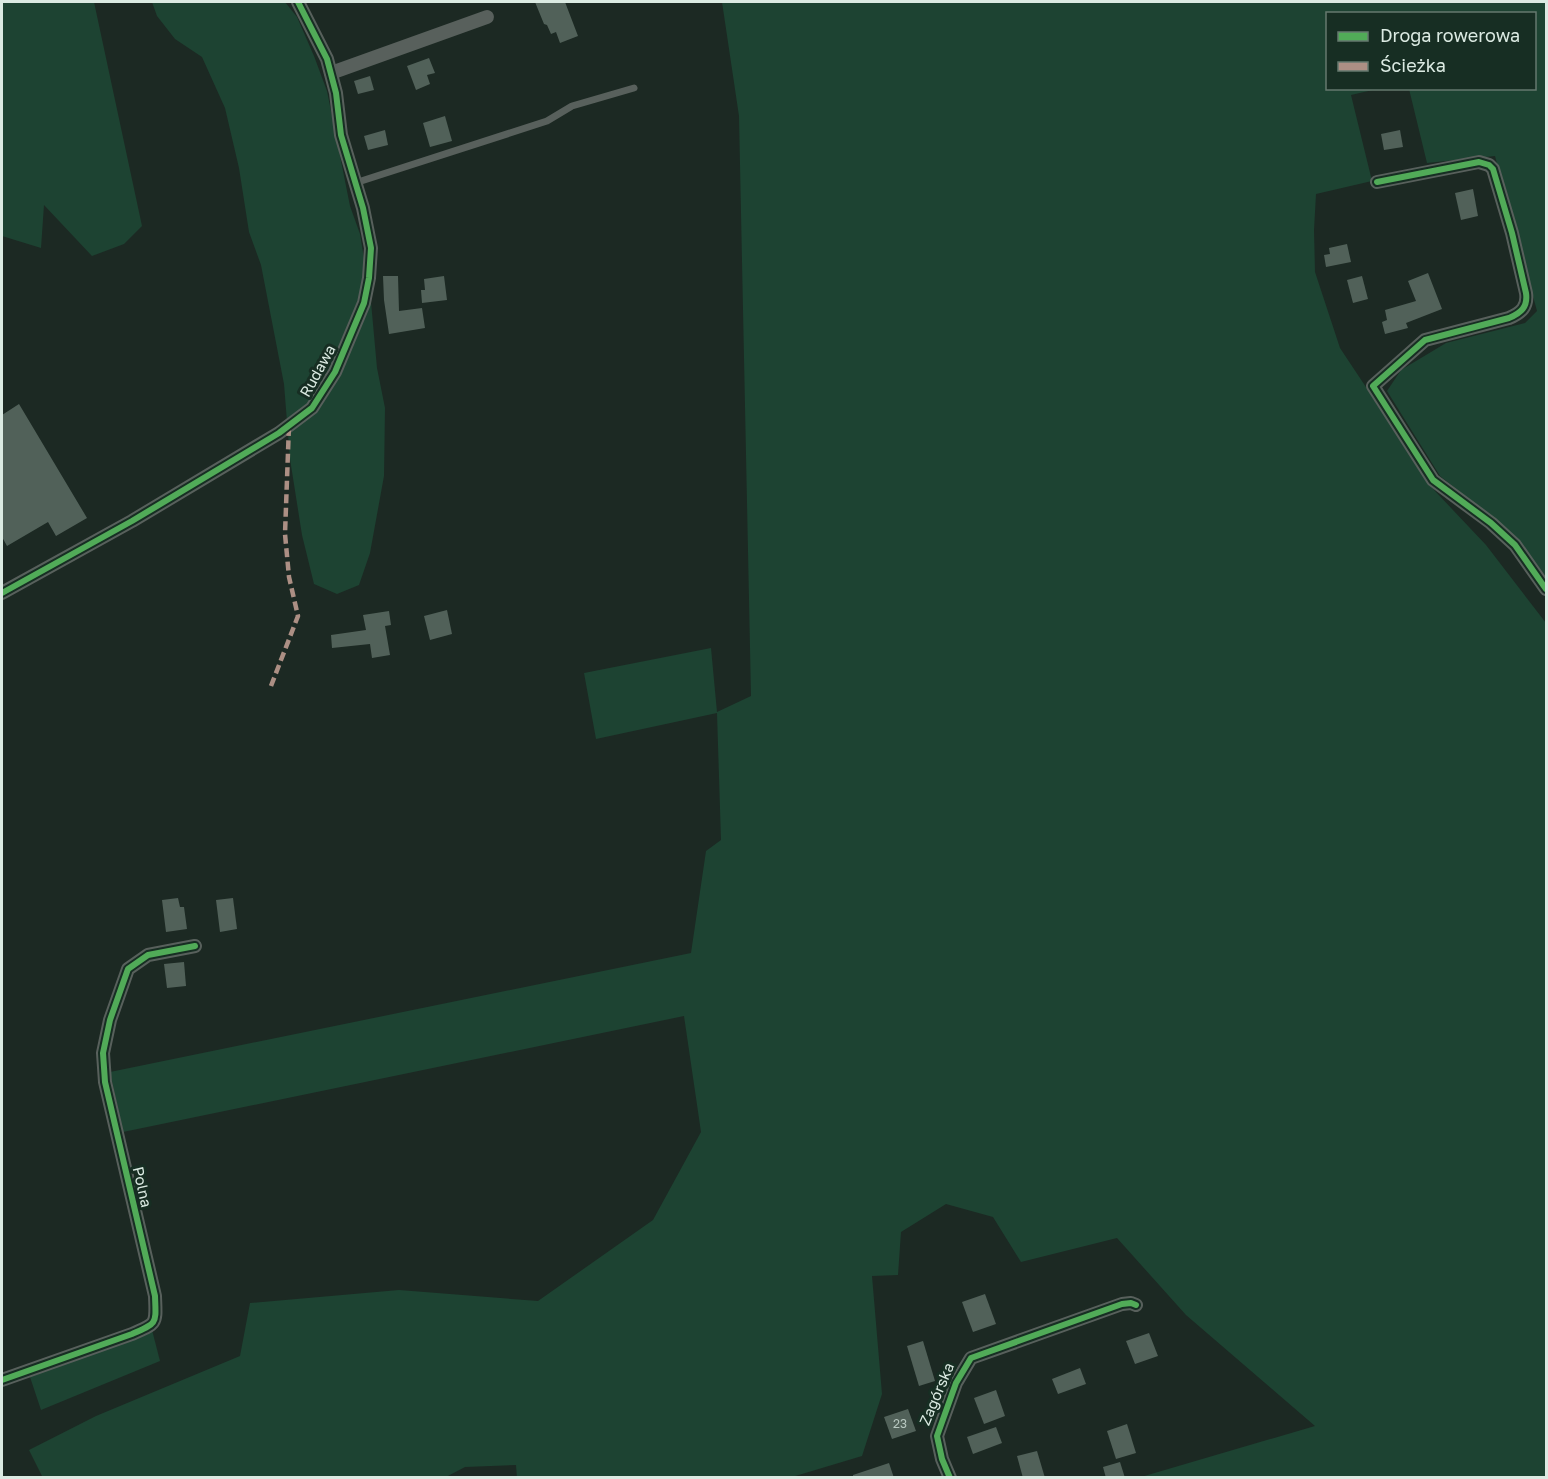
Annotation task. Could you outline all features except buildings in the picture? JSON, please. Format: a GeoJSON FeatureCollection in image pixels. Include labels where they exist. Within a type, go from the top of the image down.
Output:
{"type":"FeatureCollection","features":[{"type":"Feature","properties":{"kind":"street","name":"Rudawa"},"geometry":{"type":"LineString","coordinates":[[2,593],[132,521],[279,433],[312,408],[335,372],[364,303],[369,278],[371,248],[363,208],[341,135],[336,93],[327,59],[298,2]]}},
{"type":"Feature","properties":{"kind":"street"},"geometry":{"type":"LineString","coordinates":[[331,73],[487,17]]}},
{"type":"Feature","properties":{"kind":"street"},"geometry":{"type":"LineString","coordinates":[[1377,182],[1479,162],[1493,169],[1512,233],[1526,293],[1527,301],[1523,309],[1509,318],[1425,340],[1373,386],[1433,480],[1507,537],[1546,588]]}},
{"type":"Feature","properties":{"kind":"street","name":"Polna"},"geometry":{"type":"LineString","coordinates":[[2,1380],[132,1334],[151,1326],[156,1316],[155,1296],[105,1082],[103,1053],[110,1020],[128,969],[148,955],[195,946]]}},
{"type":"Feature","properties":{"kind":"street","name":"Zagórska"},"geometry":{"type":"LineString","coordinates":[[950,1478],[942,1459],[937,1436],[956,1383],[971,1358],[1122,1304],[1136,1305]]}},
{"type":"Feature","properties":{"kind":"lane"},"geometry":{"type":"LineString","coordinates":[[355,183],[547,121],[572,106],[634,88]]}},
{"type":"Feature","properties":{"kind":"green space"},"geometry":{"type":"Polygon","coordinates":[[[2,2],[94,2],[142,226],[124,244],[92,256],[44,205],[41,248],[2,236],[2,2]]]}},
{"type":"Feature","properties":{"kind":"green space"},"geometry":{"type":"Polygon","coordinates":[[[152,2],[285,2],[297,17],[327,91],[350,206],[360,234],[371,302],[377,368],[385,408],[384,476],[370,553],[359,585],[337,594],[314,584],[302,535],[290,459],[284,384],[261,265],[249,232],[239,168],[225,108],[202,57],[175,39],[157,16],[152,2]]]}},
{"type":"Feature","properties":{"kind":"green space"},"geometry":{"type":"Polygon","coordinates":[[[722,2],[1546,2],[1546,577],[1514,535],[1440,476],[1387,391],[1401,370],[1446,343],[1525,323],[1537,311],[1495,156],[1427,163],[1409,90],[1536,90],[1536,12],[1326,12],[1326,90],[1373,90],[1351,95],[1372,181],[1316,194],[1314,230],[1315,272],[1340,348],[1435,491],[1486,545],[1546,623],[1546,1477],[1141,1477],[1315,1426],[1186,1315],[1117,1238],[1021,1262],[993,1217],[946,1204],[901,1232],[898,1275],[872,1276],[882,1394],[862,1456],[792,1477],[517,1478],[516,1465],[465,1467],[444,1478],[43,1478],[29,1450],[96,1416],[240,1356],[250,1303],[399,1290],[538,1301],[653,1220],[701,1132],[684,1016],[123,1132],[110,1072],[691,953],[706,851],[721,840],[717,713],[596,739],[584,673],[711,648],[717,712],[751,696],[739,116],[722,2]]]}},
{"type":"Feature","properties":{"kind":"green space"},"geometry":{"type":"Polygon","coordinates":[[[152,1330],[160,1361],[41,1410],[29,1374],[152,1330]]]}},
{"type":"Feature","properties":{"kind":"marked path"},"geometry":{"type":"LineString","coordinates":[[271,686],[298,616],[289,577],[285,534],[289,425]]}},
{"type":"Feature","properties":{"kind":"cycle path"},"geometry":{"type":"LineString","coordinates":[[2,593],[132,521],[279,433],[312,408],[335,372],[364,303],[369,278],[371,248],[363,208],[341,135],[336,93],[327,59],[298,2]]}},
{"type":"Feature","properties":{"kind":"cycle path"},"geometry":{"type":"LineString","coordinates":[[1377,182],[1479,162],[1493,169],[1512,233],[1526,293],[1525,306],[1509,318],[1425,340],[1373,386],[1433,480],[1491,523],[1515,545],[1546,589]]}},
{"type":"Feature","properties":{"kind":"cycle path"},"geometry":{"type":"LineString","coordinates":[[2,1380],[132,1334],[151,1325],[154,1321],[155,1296],[105,1082],[103,1053],[110,1020],[128,969],[148,955],[195,946]]}},
{"type":"Feature","properties":{"kind":"cycle path"},"geometry":{"type":"LineString","coordinates":[[950,1478],[942,1459],[937,1436],[956,1383],[971,1358],[1122,1304],[1136,1305]]}}]}
